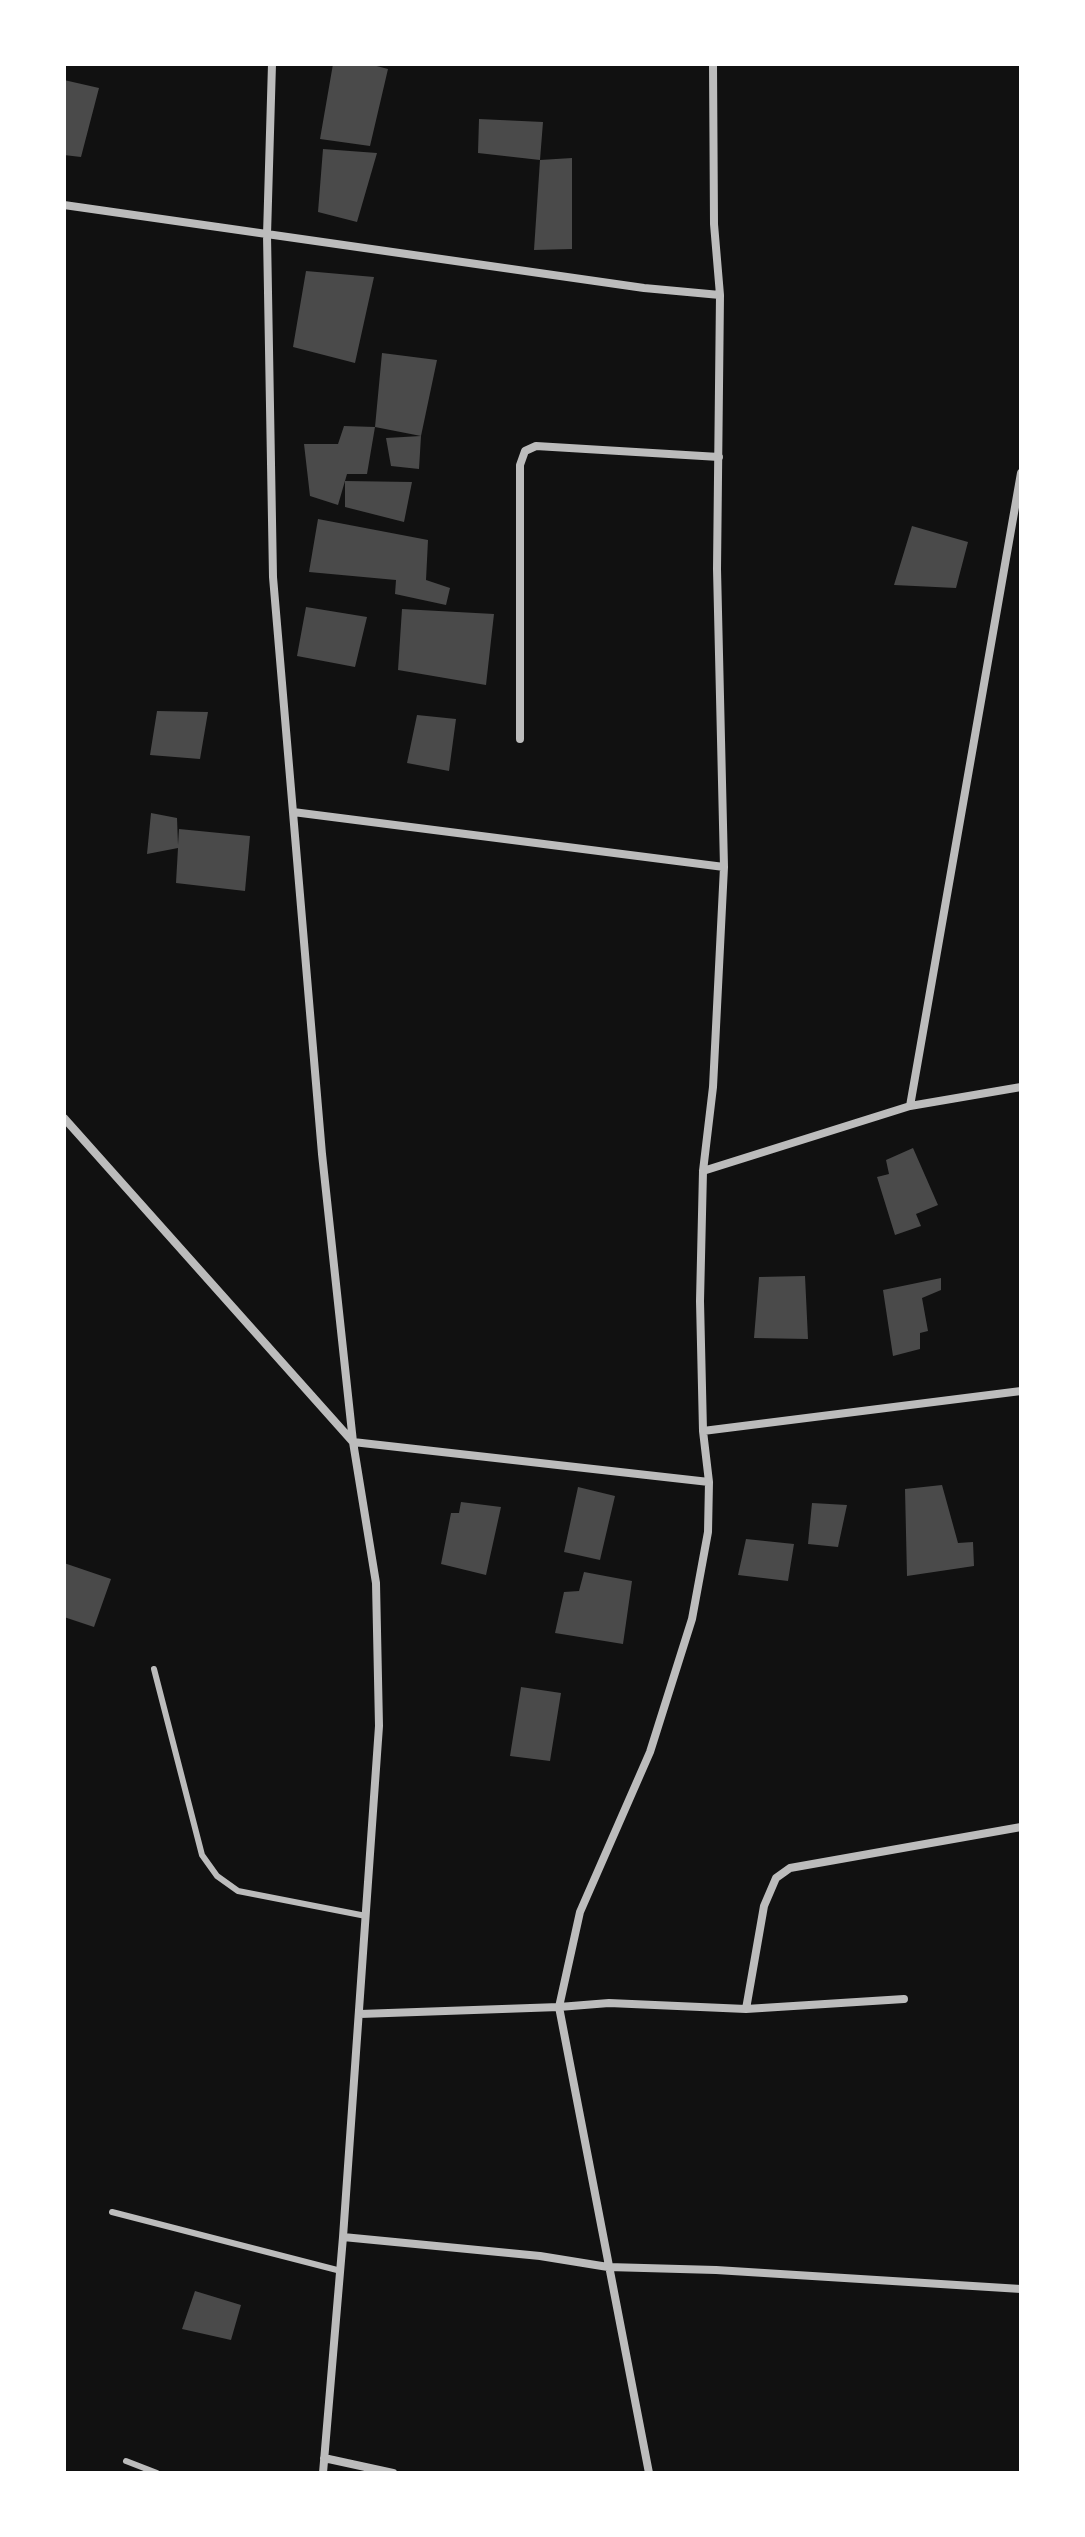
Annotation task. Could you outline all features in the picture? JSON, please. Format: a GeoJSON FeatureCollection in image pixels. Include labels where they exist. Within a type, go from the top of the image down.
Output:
{"type":"FeatureCollection","features":[{"type":"Feature","properties":{"kind":"street"},"geometry":{"type":"LineString","coordinates":[[272,64],[267,235],[273,577],[322,1154],[353,1442],[376,1583],[379,1726],[341,2271],[323,2473]]}},
{"type":"Feature","properties":{"kind":"street"},"geometry":{"type":"LineString","coordinates":[[649,2473],[559,2007],[580,1912],[650,1752],[692,1619],[708,1532],[709,1482],[703,1431],[700,1301],[703,1171],[713,1087],[724,867],[720,295],[714,224],[713,64]]}},
{"type":"Feature","properties":{"kind":"street"},"geometry":{"type":"LineString","coordinates":[[64,205],[720,295]]}},
{"type":"Feature","properties":{"kind":"street"},"geometry":{"type":"LineString","coordinates":[[520,739],[520,465],[525,451],[536,446],[719,457]]}},
{"type":"Feature","properties":{"kind":"street"},"geometry":{"type":"LineString","coordinates":[[910,1106],[1021,473]]}},
{"type":"Feature","properties":{"kind":"street"},"geometry":{"type":"LineString","coordinates":[[293,812],[724,867]]}},
{"type":"Feature","properties":{"kind":"street"},"geometry":{"type":"LineString","coordinates":[[703,1171],[910,1106],[1021,1087]]}},
{"type":"Feature","properties":{"kind":"street"},"geometry":{"type":"LineString","coordinates":[[64,1118],[353,1442],[709,1482]]}},
{"type":"Feature","properties":{"kind":"street"},"geometry":{"type":"LineString","coordinates":[[703,1431],[1021,1391]]}},
{"type":"Feature","properties":{"kind":"street"},"geometry":{"type":"LineString","coordinates":[[746,2009],[764,1906],[776,1878],[790,1868],[1021,1827]]}},
{"type":"Feature","properties":{"kind":"street"},"geometry":{"type":"LineString","coordinates":[[360,2014],[609,2003],[746,2009],[904,1999]]}},
{"type":"Feature","properties":{"kind":"street"},"geometry":{"type":"LineString","coordinates":[[343,2237],[540,2256],[608,2267],[716,2270],[1021,2289]]}},
{"type":"Feature","properties":{"kind":"street"},"geometry":{"type":"LineString","coordinates":[[324,2458],[393,2473]]}},
{"type":"Feature","properties":{"kind":"lane"},"geometry":{"type":"LineString","coordinates":[[154,1669],[202,1855],[217,1876],[238,1891],[366,1916]]}},
{"type":"Feature","properties":{"kind":"lane"},"geometry":{"type":"LineString","coordinates":[[112,2212],[341,2271]]}},
{"type":"Feature","properties":{"kind":"lane"},"geometry":{"type":"LineString","coordinates":[[126,2461],[157,2473]]}},
{"type":"Feature","properties":{"kind":"building"},"geometry":{"type":"Polygon","coordinates":[[[333,64],[369,64],[388,69],[370,146],[320,139],[333,64]]]}},
{"type":"Feature","properties":{"kind":"building"},"geometry":{"type":"Polygon","coordinates":[[[64,80],[99,88],[81,157],[64,155],[64,80]]]}},
{"type":"Feature","properties":{"kind":"building"},"geometry":{"type":"Polygon","coordinates":[[[479,119],[543,122],[540,160],[478,153],[479,119]]]}},
{"type":"Feature","properties":{"kind":"building"},"geometry":{"type":"Polygon","coordinates":[[[323,149],[377,153],[357,222],[318,212],[323,149]]]}},
{"type":"Feature","properties":{"kind":"building"},"geometry":{"type":"Polygon","coordinates":[[[572,158],[572,249],[534,250],[540,160],[572,158]]]}},
{"type":"Feature","properties":{"kind":"building"},"geometry":{"type":"Polygon","coordinates":[[[306,271],[374,277],[355,363],[293,347],[306,271]]]}},
{"type":"Feature","properties":{"kind":"building"},"geometry":{"type":"Polygon","coordinates":[[[382,353],[437,360],[421,436],[375,427],[382,353]]]}},
{"type":"Feature","properties":{"kind":"building"},"geometry":{"type":"Polygon","coordinates":[[[344,426],[375,427],[367,474],[347,474],[338,505],[310,496],[304,444],[338,444],[344,426]]]}},
{"type":"Feature","properties":{"kind":"building"},"geometry":{"type":"Polygon","coordinates":[[[421,436],[419,469],[391,466],[386,438],[421,436]]]}},
{"type":"Feature","properties":{"kind":"building"},"geometry":{"type":"Polygon","coordinates":[[[345,481],[412,482],[404,522],[345,507],[345,481]]]}},
{"type":"Feature","properties":{"kind":"building"},"geometry":{"type":"Polygon","coordinates":[[[318,519],[428,540],[426,580],[450,588],[446,605],[395,594],[396,580],[309,572],[318,519]]]}},
{"type":"Feature","properties":{"kind":"building"},"geometry":{"type":"Polygon","coordinates":[[[912,526],[968,542],[956,588],[894,585],[912,526]]]}},
{"type":"Feature","properties":{"kind":"building"},"geometry":{"type":"Polygon","coordinates":[[[306,607],[367,617],[355,667],[297,656],[306,607]]]}},
{"type":"Feature","properties":{"kind":"building"},"geometry":{"type":"Polygon","coordinates":[[[402,609],[494,614],[486,685],[398,670],[402,609]]]}},
{"type":"Feature","properties":{"kind":"building"},"geometry":{"type":"Polygon","coordinates":[[[157,711],[208,712],[200,759],[150,755],[157,711]]]}},
{"type":"Feature","properties":{"kind":"building"},"geometry":{"type":"Polygon","coordinates":[[[417,715],[456,719],[449,771],[407,763],[417,715]]]}},
{"type":"Feature","properties":{"kind":"building"},"geometry":{"type":"Polygon","coordinates":[[[151,813],[177,818],[178,845],[179,829],[250,836],[245,891],[176,883],[178,848],[147,854],[151,813]]]}},
{"type":"Feature","properties":{"kind":"building"},"geometry":{"type":"Polygon","coordinates":[[[913,1148],[938,1205],[916,1214],[921,1226],[895,1235],[877,1177],[889,1174],[886,1160],[913,1148]]]}},
{"type":"Feature","properties":{"kind":"building"},"geometry":{"type":"Polygon","coordinates":[[[805,1276],[808,1339],[754,1338],[759,1277],[805,1276]]]}},
{"type":"Feature","properties":{"kind":"building"},"geometry":{"type":"Polygon","coordinates":[[[941,1278],[941,1290],[922,1298],[928,1331],[920,1333],[920,1349],[893,1356],[883,1290],[941,1278]]]}},
{"type":"Feature","properties":{"kind":"building"},"geometry":{"type":"Polygon","coordinates":[[[942,1485],[958,1543],[973,1542],[974,1566],[907,1576],[905,1489],[942,1485]]]}},
{"type":"Feature","properties":{"kind":"building"},"geometry":{"type":"Polygon","coordinates":[[[578,1487],[615,1496],[600,1560],[564,1552],[578,1487]]]}},
{"type":"Feature","properties":{"kind":"building"},"geometry":{"type":"Polygon","coordinates":[[[461,1502],[501,1507],[486,1575],[441,1564],[451,1513],[459,1513],[461,1502]]]}},
{"type":"Feature","properties":{"kind":"building"},"geometry":{"type":"Polygon","coordinates":[[[812,1503],[847,1505],[838,1547],[808,1544],[812,1503]]]}},
{"type":"Feature","properties":{"kind":"building"},"geometry":{"type":"Polygon","coordinates":[[[746,1539],[794,1544],[788,1581],[738,1575],[746,1539]]]}},
{"type":"Feature","properties":{"kind":"building"},"geometry":{"type":"Polygon","coordinates":[[[64,1563],[111,1579],[94,1627],[64,1617],[64,1563]]]}},
{"type":"Feature","properties":{"kind":"building"},"geometry":{"type":"Polygon","coordinates":[[[584,1572],[632,1581],[623,1644],[555,1633],[564,1592],[579,1591],[584,1572]]]}},
{"type":"Feature","properties":{"kind":"building"},"geometry":{"type":"Polygon","coordinates":[[[521,1687],[561,1693],[550,1761],[510,1756],[521,1687]]]}},
{"type":"Feature","properties":{"kind":"building"},"geometry":{"type":"Polygon","coordinates":[[[195,2291],[241,2305],[231,2340],[182,2329],[195,2291]]]}}]}
